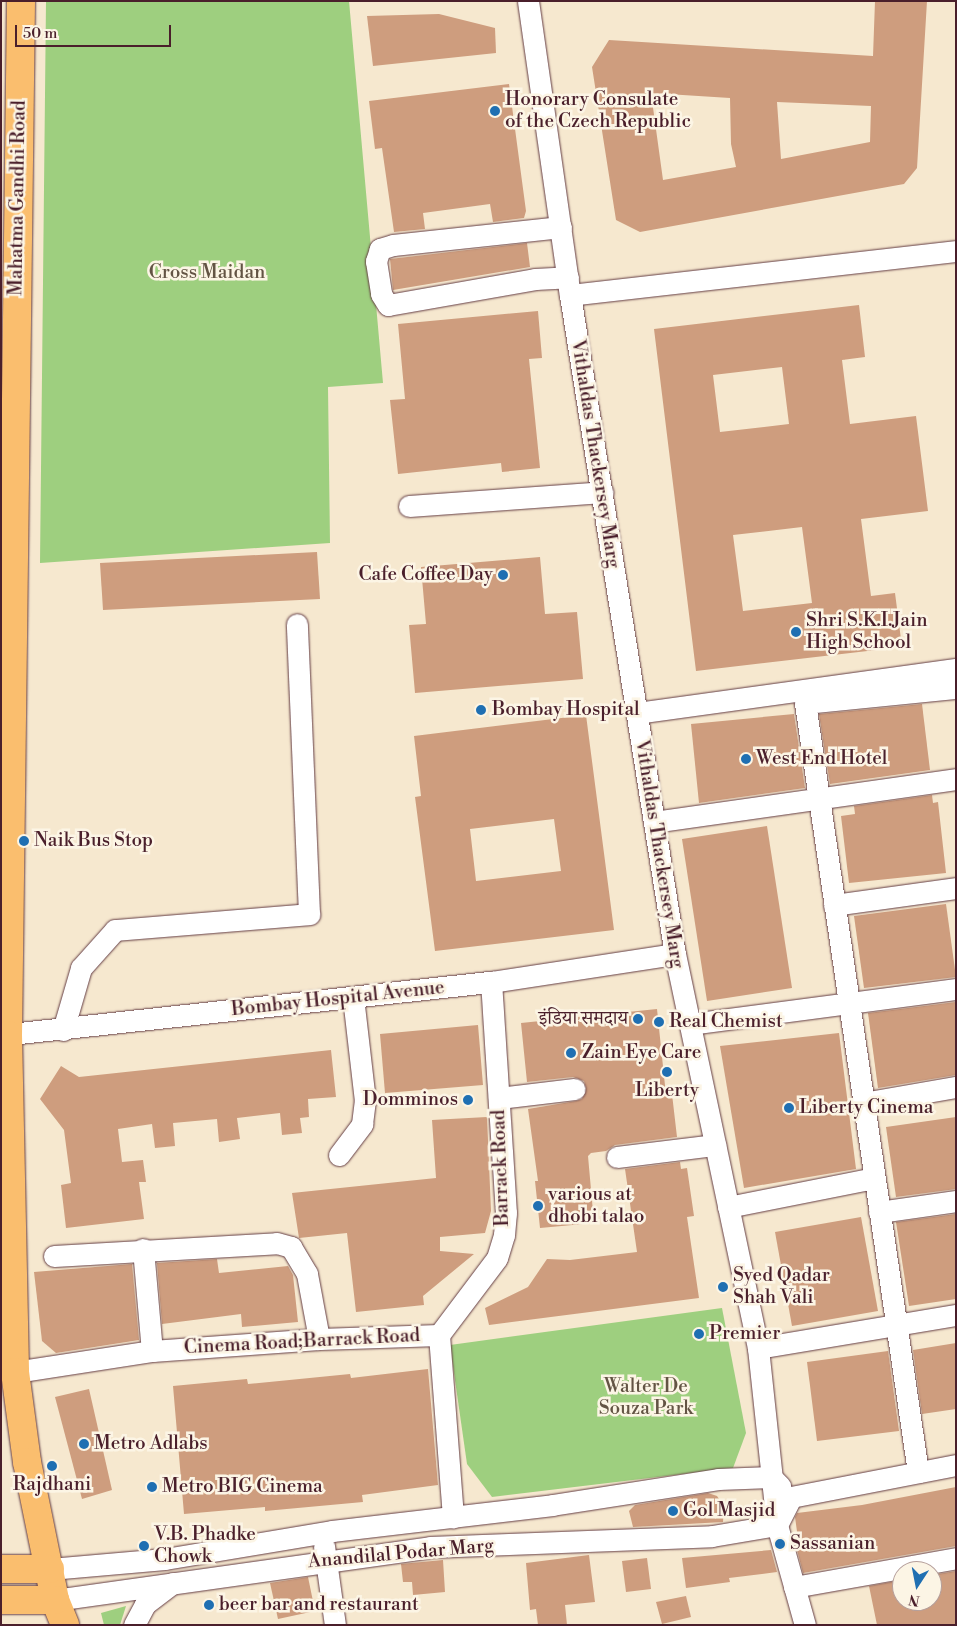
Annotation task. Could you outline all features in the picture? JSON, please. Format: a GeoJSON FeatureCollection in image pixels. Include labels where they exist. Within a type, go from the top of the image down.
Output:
{"type":"FeatureCollection","features":[{"type":"Feature","properties":{"kind":"main road","name":"Mahatma Gandhi Road"},"geometry":{"type":"LineString","coordinates":[[21,13],[5,1035],[15,1372],[27,1462],[55,1600],[65,1625]]}},
{"type":"Feature","properties":{"kind":"main road"},"geometry":{"type":"LineString","coordinates":[[1,1565],[1,1599],[55,1600]]}},
{"type":"Feature","properties":{"kind":"main road"},"geometry":{"type":"LineString","coordinates":[[2,1569],[50,1569]]}},
{"type":"Feature","properties":{"kind":"street","name":"Vithaldas Thackersey Marg"},"geometry":{"type":"LineString","coordinates":[[528,1],[569,286],[674,954],[758,1348],[777,1526],[805,1625]]}},
{"type":"Feature","properties":{"kind":"street"},"geometry":{"type":"LineString","coordinates":[[561,227],[392,244],[380,249],[377,255],[380,294],[388,306],[399,306],[535,279],[569,286],[956,251]]}},
{"type":"Feature","properties":{"kind":"street"},"geometry":{"type":"LineString","coordinates":[[408,506],[602,492]]}},
{"type":"Feature","properties":{"kind":"street"},"geometry":{"type":"LineString","coordinates":[[63,1030],[81,968],[115,930],[309,914],[297,624]]}},
{"type":"Feature","properties":{"kind":"street"},"geometry":{"type":"LineString","coordinates":[[637,713],[956,669]]}},
{"type":"Feature","properties":{"kind":"street"},"geometry":{"type":"LineString","coordinates":[[918,1472],[805,703],[956,688]]}},
{"type":"Feature","properties":{"kind":"street"},"geometry":{"type":"LineString","coordinates":[[654,822],[956,779]]}},
{"type":"Feature","properties":{"kind":"street"},"geometry":{"type":"LineString","coordinates":[[834,904],[956,888]]}},
{"type":"Feature","properties":{"kind":"street","name":"Bombay Hospital Avenue"},"geometry":{"type":"LineString","coordinates":[[5,1035],[491,982],[674,954]]}},
{"type":"Feature","properties":{"kind":"street","name":"Barrack Road"},"geometry":{"type":"LineString","coordinates":[[439,1335],[497,1258],[504,1235],[506,1213],[491,982]]}},
{"type":"Feature","properties":{"kind":"street"},"geometry":{"type":"LineString","coordinates":[[690,1024],[956,989]]}},
{"type":"Feature","properties":{"kind":"street"},"geometry":{"type":"LineString","coordinates":[[339,1154],[362,1124],[365,1101],[353,998]]}},
{"type":"Feature","properties":{"kind":"street"},"geometry":{"type":"LineString","coordinates":[[863,1103],[956,1087]]}},
{"type":"Feature","properties":{"kind":"street"},"geometry":{"type":"LineString","coordinates":[[499,1098],[574,1090]]}},
{"type":"Feature","properties":{"kind":"street"},"geometry":{"type":"LineString","coordinates":[[617,1157],[715,1145]]}},
{"type":"Feature","properties":{"kind":"street"},"geometry":{"type":"LineString","coordinates":[[728,1207],[874,1178]]}},
{"type":"Feature","properties":{"kind":"street"},"geometry":{"type":"LineString","coordinates":[[880,1212],[956,1201]]}},
{"type":"Feature","properties":{"kind":"street"},"geometry":{"type":"LineString","coordinates":[[54,1256],[143,1249],[277,1243],[291,1247],[307,1274],[319,1339]]}},
{"type":"Feature","properties":{"kind":"street"},"geometry":{"type":"LineString","coordinates":[[143,1249],[152,1351]]}},
{"type":"Feature","properties":{"kind":"street"},"geometry":{"type":"LineString","coordinates":[[758,1348],[956,1315]]}},
{"type":"Feature","properties":{"kind":"street","name":"Cinema Road;Barrack Road"},"geometry":{"type":"LineString","coordinates":[[15,1372],[152,1351],[319,1339],[439,1335],[453,1517]]}},
{"type":"Feature","properties":{"kind":"street"},"geometry":{"type":"LineString","coordinates":[[791,1497],[956,1465]]}},
{"type":"Feature","properties":{"kind":"street"},"geometry":{"type":"LineString","coordinates":[[772,1477],[791,1497]]}},
{"type":"Feature","properties":{"kind":"street","name":"Anandilal Podar Marg"},"geometry":{"type":"LineString","coordinates":[[50,1569],[165,1559],[322,1532],[453,1517],[718,1480],[772,1477]]}},
{"type":"Feature","properties":{"kind":"street"},"geometry":{"type":"LineString","coordinates":[[777,1526],[791,1497]]}},
{"type":"Feature","properties":{"kind":"street","name":"Anandilal Podar Marg"},"geometry":{"type":"LineString","coordinates":[[55,1600],[326,1559],[430,1547],[712,1536],[777,1526]]}},
{"type":"Feature","properties":{"kind":"street"},"geometry":{"type":"LineString","coordinates":[[322,1532],[336,1625]]}},
{"type":"Feature","properties":{"kind":"street"},"geometry":{"type":"LineString","coordinates":[[794,1588],[956,1558]]}},
{"type":"Feature","properties":{"kind":"street"},"geometry":{"type":"LineString","coordinates":[[134,1625],[145,1604],[175,1581]]}},
{"type":"Feature","properties":{"kind":"green space","name":"Cross Maidan"},"geometry":{"type":"Polygon","coordinates":[[[46,1],[349,1],[383,383],[328,387],[330,543],[40,563],[46,1]]]}},
{"type":"Feature","properties":{"kind":"green space","name":"Walter De Souza Park"},"geometry":{"type":"Polygon","coordinates":[[[722,1308],[746,1433],[733,1468],[492,1497],[467,1464],[450,1345],[722,1308]]]}},
{"type":"Feature","properties":{"kind":"green space"},"geometry":{"type":"Polygon","coordinates":[[[126,1606],[120,1625],[104,1625],[101,1613],[126,1606]]]}},
{"type":"Feature","properties":{"kind":"building"},"geometry":{"type":"Polygon","coordinates":[[[875,1],[927,1],[917,168],[904,184],[640,232],[616,220],[592,67],[609,40],[873,56],[875,1]],[[651,93],[663,180],[736,167],[731,144],[730,98],[651,93]],[[777,102],[781,159],[870,142],[871,106],[777,102]]]}},
{"type":"Feature","properties":{"kind":"building"},"geometry":{"type":"Polygon","coordinates":[[[439,14],[495,28],[496,53],[373,66],[367,16],[439,14]]]}},
{"type":"Feature","properties":{"kind":"building"},"geometry":{"type":"Polygon","coordinates":[[[509,84],[526,211],[524,218],[493,222],[490,204],[423,213],[425,229],[394,232],[382,148],[375,149],[369,101],[509,84]]]}},
{"type":"Feature","properties":{"kind":"building"},"geometry":{"type":"Polygon","coordinates":[[[527,243],[530,267],[393,290],[390,259],[527,243]]]}},
{"type":"Feature","properties":{"kind":"building"},"geometry":{"type":"Polygon","coordinates":[[[859,305],[865,357],[842,360],[850,424],[916,416],[928,511],[861,519],[871,596],[895,593],[902,647],[696,671],[654,329],[859,305]],[[782,367],[713,375],[720,432],[789,424],[782,367]],[[802,527],[733,535],[743,611],[812,603],[802,527]]]}},
{"type":"Feature","properties":{"kind":"building"},"geometry":{"type":"Polygon","coordinates":[[[538,311],[542,358],[529,359],[540,468],[502,472],[501,463],[398,474],[390,400],[405,399],[398,324],[538,311]]]}},
{"type":"Feature","properties":{"kind":"building"},"geometry":{"type":"Polygon","coordinates":[[[317,552],[320,599],[103,610],[100,563],[317,552]]]}},
{"type":"Feature","properties":{"kind":"building"},"geometry":{"type":"Polygon","coordinates":[[[540,557],[545,614],[577,612],[583,679],[415,693],[409,625],[426,624],[421,567],[540,557]]]}},
{"type":"Feature","properties":{"kind":"building"},"geometry":{"type":"Polygon","coordinates":[[[922,704],[930,770],[830,784],[819,714],[922,704]]]}},
{"type":"Feature","properties":{"kind":"building","name":"West End Hotel"},"geometry":{"type":"Polygon","coordinates":[[[794,714],[805,788],[699,803],[691,724],[794,714]]]}},
{"type":"Feature","properties":{"kind":"building"},"geometry":{"type":"Polygon","coordinates":[[[586,715],[614,930],[435,951],[415,797],[421,796],[414,736],[586,715]],[[554,819],[470,829],[476,881],[561,871],[554,819]]]}},
{"type":"Feature","properties":{"kind":"building"},"geometry":{"type":"Polygon","coordinates":[[[932,795],[933,803],[938,802],[946,873],[849,883],[841,816],[855,814],[854,806],[932,795]]]}},
{"type":"Feature","properties":{"kind":"building"},"geometry":{"type":"Polygon","coordinates":[[[767,826],[792,988],[707,1001],[682,839],[767,826]]]}},
{"type":"Feature","properties":{"kind":"building"},"geometry":{"type":"Polygon","coordinates":[[[946,904],[956,977],[864,988],[854,916],[946,904]]]}},
{"type":"Feature","properties":{"kind":"building"},"geometry":{"type":"Polygon","coordinates":[[[956,1002],[956,1075],[878,1088],[868,1013],[956,1002]]]}},
{"type":"Feature","properties":{"kind":"building"},"geometry":{"type":"Polygon","coordinates":[[[657,1009],[666,1095],[672,1094],[677,1137],[615,1145],[606,1151],[591,1153],[588,1156],[594,1223],[540,1228],[535,1181],[538,1181],[528,1109],[582,1099],[586,1088],[584,1081],[573,1077],[527,1082],[521,1023],[657,1009]]]}},
{"type":"Feature","properties":{"kind":"building"},"geometry":{"type":"Polygon","coordinates":[[[478,1025],[483,1085],[385,1093],[380,1034],[478,1025]]]}},
{"type":"Feature","properties":{"kind":"building","name":"Liberty Cinema"},"geometry":{"type":"Polygon","coordinates":[[[839,1033],[856,1169],[744,1188],[720,1046],[839,1033]]]}},
{"type":"Feature","properties":{"kind":"building"},"geometry":{"type":"Polygon","coordinates":[[[331,1050],[336,1097],[308,1099],[309,1117],[300,1118],[302,1133],[282,1135],[280,1113],[237,1118],[240,1139],[219,1142],[217,1119],[173,1123],[175,1146],[155,1148],[152,1124],[118,1129],[122,1162],[143,1160],[146,1182],[139,1182],[144,1219],[66,1228],[61,1185],[71,1183],[64,1130],[40,1099],[61,1066],[79,1077],[331,1050]]]}},
{"type":"Feature","properties":{"kind":"building"},"geometry":{"type":"Polygon","coordinates":[[[487,1117],[491,1211],[485,1233],[440,1237],[440,1251],[474,1254],[423,1296],[424,1305],[356,1312],[347,1233],[299,1238],[292,1193],[436,1178],[432,1120],[487,1117]]]}},
{"type":"Feature","properties":{"kind":"building"},"geometry":{"type":"Polygon","coordinates":[[[956,1117],[956,1189],[896,1197],[886,1127],[956,1117]]]}},
{"type":"Feature","properties":{"kind":"building"},"geometry":{"type":"Polygon","coordinates":[[[680,1162],[681,1169],[687,1168],[694,1216],[687,1217],[699,1298],[489,1325],[485,1308],[528,1287],[547,1259],[570,1260],[637,1252],[625,1169],[680,1162]]]}},
{"type":"Feature","properties":{"kind":"building"},"geometry":{"type":"Polygon","coordinates":[[[956,1214],[956,1299],[909,1306],[896,1222],[956,1214]]]}},
{"type":"Feature","properties":{"kind":"building"},"geometry":{"type":"Polygon","coordinates":[[[861,1217],[878,1311],[792,1326],[775,1232],[861,1217]]]}},
{"type":"Feature","properties":{"kind":"building"},"geometry":{"type":"Polygon","coordinates":[[[217,1259],[219,1273],[288,1266],[293,1275],[298,1322],[242,1327],[241,1314],[162,1324],[157,1263],[217,1259]]]}},
{"type":"Feature","properties":{"kind":"building"},"geometry":{"type":"Polygon","coordinates":[[[132,1264],[139,1340],[56,1353],[42,1341],[34,1272],[132,1264]]]}},
{"type":"Feature","properties":{"kind":"building"},"geometry":{"type":"Polygon","coordinates":[[[956,1343],[956,1409],[922,1414],[913,1350],[956,1343]]]}},
{"type":"Feature","properties":{"kind":"building"},"geometry":{"type":"Polygon","coordinates":[[[888,1351],[899,1431],[817,1441],[807,1362],[888,1351]]]}},
{"type":"Feature","properties":{"kind":"building"},"geometry":{"type":"Polygon","coordinates":[[[428,1369],[438,1485],[362,1495],[363,1502],[265,1511],[265,1507],[184,1514],[173,1386],[247,1379],[248,1384],[350,1374],[351,1378],[428,1369]]]}},
{"type":"Feature","properties":{"kind":"building","name":"Metro Adlabs"},"geometry":{"type":"Polygon","coordinates":[[[89,1389],[112,1490],[82,1499],[55,1397],[89,1389]]]}},
{"type":"Feature","properties":{"kind":"building"},"geometry":{"type":"Polygon","coordinates":[[[956,1487],[956,1546],[803,1573],[796,1546],[799,1546],[795,1517],[797,1513],[862,1505],[956,1487]]]}},
{"type":"Feature","properties":{"kind":"building"},"geometry":{"type":"Polygon","coordinates":[[[708,1493],[717,1496],[724,1506],[723,1522],[633,1527],[629,1511],[635,1505],[708,1493]]]}},
{"type":"Feature","properties":{"kind":"building"},"geometry":{"type":"Polygon","coordinates":[[[771,1550],[777,1572],[729,1578],[730,1582],[686,1588],[682,1558],[771,1550]]]}},
{"type":"Feature","properties":{"kind":"building"},"geometry":{"type":"Polygon","coordinates":[[[589,1555],[595,1602],[565,1605],[567,1625],[538,1625],[536,1609],[530,1610],[526,1563],[589,1555]]]}},
{"type":"Feature","properties":{"kind":"building"},"geometry":{"type":"Polygon","coordinates":[[[647,1558],[651,1589],[626,1592],[622,1561],[647,1558]]]}},
{"type":"Feature","properties":{"kind":"building"},"geometry":{"type":"Polygon","coordinates":[[[443,1560],[445,1592],[413,1595],[412,1582],[403,1582],[401,1564],[443,1560]]]}},
{"type":"Feature","properties":{"kind":"building"},"geometry":{"type":"Polygon","coordinates":[[[956,1571],[956,1625],[877,1625],[869,1586],[892,1582],[892,1611],[942,1611],[942,1573],[956,1571]]]}},
{"type":"Feature","properties":{"kind":"building"},"geometry":{"type":"Polygon","coordinates":[[[308,1577],[315,1611],[278,1619],[270,1583],[308,1577]]]}},
{"type":"Feature","properties":{"kind":"building"},"geometry":{"type":"Polygon","coordinates":[[[686,1596],[691,1617],[662,1624],[656,1602],[686,1596]]]}},
{"type":"Feature","properties":{"kind":"place","name":"Honorary Consulate of the Czech Republic"},"geometry":{"type":"Point","coordinates":[495,111]}},
{"type":"Feature","properties":{"kind":"place","name":"Cafe Coffee Day"},"geometry":{"type":"Point","coordinates":[503,575]}},
{"type":"Feature","properties":{"kind":"place","name":"Shri S.K.I.Jain High School"},"geometry":{"type":"Point","coordinates":[796,632]}},
{"type":"Feature","properties":{"kind":"place","name":"Bombay Hospital"},"geometry":{"type":"Point","coordinates":[481,710]}},
{"type":"Feature","properties":{"kind":"place","name":"West End Hotel"},"geometry":{"type":"Point","coordinates":[746,759]}},
{"type":"Feature","properties":{"kind":"place","name":"Naik Bus Stop"},"geometry":{"type":"Point","coordinates":[24,841]}},
{"type":"Feature","properties":{"kind":"place","name":"इंडिया समदाय"},"geometry":{"type":"Point","coordinates":[638,1019]}},
{"type":"Feature","properties":{"kind":"place","name":"Real Chemist"},"geometry":{"type":"Point","coordinates":[659,1022]}},
{"type":"Feature","properties":{"kind":"place","name":"Zain Eye Care"},"geometry":{"type":"Point","coordinates":[571,1053]}},
{"type":"Feature","properties":{"kind":"place","name":"Liberty"},"geometry":{"type":"Point","coordinates":[667,1072]}},
{"type":"Feature","properties":{"kind":"place","name":"Domminos"},"geometry":{"type":"Point","coordinates":[468,1100]}},
{"type":"Feature","properties":{"kind":"place","name":"Liberty Cinema"},"geometry":{"type":"Point","coordinates":[789,1108]}},
{"type":"Feature","properties":{"kind":"place","name":"various at dhobi talao"},"geometry":{"type":"Point","coordinates":[538,1206]}},
{"type":"Feature","properties":{"kind":"place","name":"Syed Qadar Shah Vali"},"geometry":{"type":"Point","coordinates":[723,1287]}},
{"type":"Feature","properties":{"kind":"place","name":"Premier"},"geometry":{"type":"Point","coordinates":[699,1334]}},
{"type":"Feature","properties":{"kind":"place","name":"Metro Adlabs"},"geometry":{"type":"Point","coordinates":[84,1444]}},
{"type":"Feature","properties":{"kind":"place","name":"Rajdhani"},"geometry":{"type":"Point","coordinates":[52,1466]}},
{"type":"Feature","properties":{"kind":"place","name":"Metro BIG Cinema"},"geometry":{"type":"Point","coordinates":[152,1487]}},
{"type":"Feature","properties":{"kind":"place","name":"Gol Masjid"},"geometry":{"type":"Point","coordinates":[673,1511]}},
{"type":"Feature","properties":{"kind":"place","name":"Sassanian"},"geometry":{"type":"Point","coordinates":[780,1544]}},
{"type":"Feature","properties":{"kind":"place","name":"V.B. Phadke Chowk"},"geometry":{"type":"Point","coordinates":[144,1546]}},
{"type":"Feature","properties":{"kind":"place","name":"beer bar and restaurant"},"geometry":{"type":"Point","coordinates":[209,1605]}}]}
